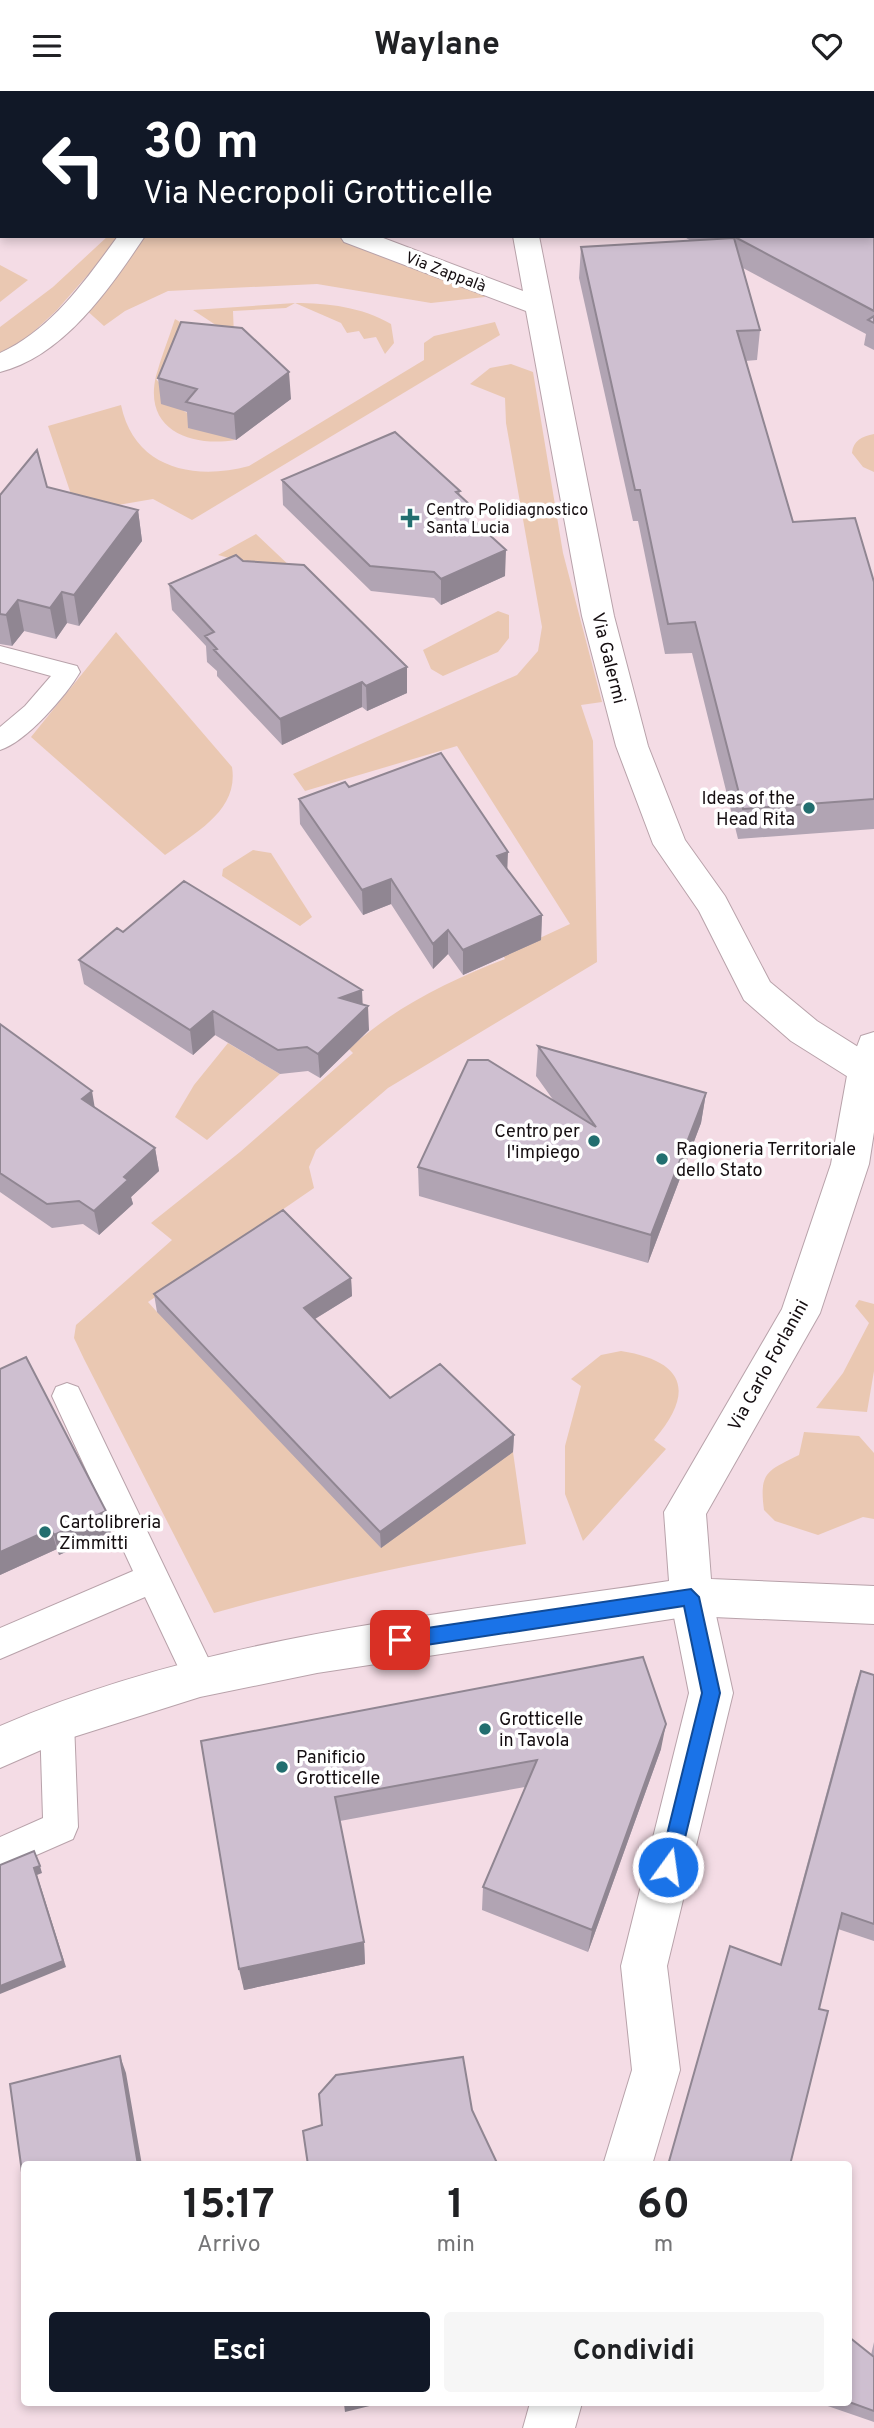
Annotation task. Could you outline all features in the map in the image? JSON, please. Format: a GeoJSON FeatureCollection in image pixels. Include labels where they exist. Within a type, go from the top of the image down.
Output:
{"type":"FeatureCollection","features":[{"type":"Feature","properties":{"kind":"street"},"geometry":{"type":"LineString","coordinates":[[0,364],[18,358],[66,317],[130,238]]}},
{"type":"Feature","properties":{"kind":"street","name":"Via Zappalà"},"geometry":{"type":"LineString","coordinates":[[358,238],[540,307]]}},
{"type":"Feature","properties":{"kind":"street","name":"Via Galermi"},"geometry":{"type":"LineString","coordinates":[[526,238],[598,616],[632,746],[670,844],[713,905],[757,991],[804,1031],[870,1058]]}},
{"type":"Feature","properties":{"kind":"street","name":"Via Carlo Forlanini"},"geometry":{"type":"LineString","coordinates":[[628,2161],[656,2070],[644,1966],[711,1693],[691,1597],[685,1511],[800,1313],[850,1164],[870,1058]]}},
{"type":"Feature","properties":{"kind":"street"},"geometry":{"type":"LineString","coordinates":[[0,1747],[57,1722],[200,1677],[317,1653],[691,1597],[874,1605]]}},
{"type":"Feature","properties":{"kind":"street"},"geometry":{"type":"LineString","coordinates":[[549,2428],[555,2406]]}},
{"type":"Feature","properties":{"kind":"lane"},"geometry":{"type":"LineString","coordinates":[[0,654],[68,673],[34,712],[0,741]]}},
{"type":"Feature","properties":{"kind":"lane"},"geometry":{"type":"LineString","coordinates":[[67,1396],[200,1677]]}},
{"type":"Feature","properties":{"kind":"lane"},"geometry":{"type":"LineString","coordinates":[[0,1644],[153,1577]]}},
{"type":"Feature","properties":{"kind":"lane"},"geometry":{"type":"LineString","coordinates":[[0,1854],[61,1826],[57,1722]]}},
{"type":"Feature","properties":{"kind":"shaded area"},"geometry":{"type":"Polygon","coordinates":[[[106,238],[120,238],[56,311],[8,355],[0,358],[0,327],[53,287],[106,238]]]}},
{"type":"Feature","properties":{"kind":"shaded area"},"geometry":{"type":"Polygon","coordinates":[[[138,238],[340,238],[483,290],[485,297],[431,303],[317,284],[168,291],[125,311],[104,326],[84,308],[138,238]]]}},
{"type":"Feature","properties":{"kind":"shaded area"},"geometry":{"type":"Polygon","coordinates":[[[0,265],[28,280],[0,302],[0,265]]]}},
{"type":"Feature","properties":{"kind":"shaded area"},"geometry":{"type":"Polygon","coordinates":[[[295,303],[332,305],[380,318],[391,324],[394,343],[385,354],[376,337],[364,339],[359,331],[347,333],[341,323],[295,303]]]}},
{"type":"Feature","properties":{"kind":"shaded area"},"geometry":{"type":"Polygon","coordinates":[[[295,303],[286,308],[233,311],[234,337],[193,310],[295,303]]]}},
{"type":"Feature","properties":{"kind":"shaded area"},"geometry":{"type":"Polygon","coordinates":[[[175,319],[217,344],[156,379],[185,412],[200,416],[235,440],[203,441],[188,437],[174,431],[164,422],[157,410],[154,395],[156,376],[175,319]]]}},
{"type":"Feature","properties":{"kind":"shaded area"},"geometry":{"type":"Polygon","coordinates":[[[495,322],[500,335],[192,520],[153,499],[77,512],[48,426],[121,405],[128,426],[139,443],[152,456],[169,465],[207,472],[249,466],[424,360],[424,343],[434,336],[495,322]]]}},
{"type":"Feature","properties":{"kind":"shaded area"},"geometry":{"type":"Polygon","coordinates":[[[511,364],[533,372],[563,553],[602,702],[581,705],[593,741],[597,962],[388,1088],[316,1150],[309,1167],[314,1188],[148,1302],[157,1312],[513,1452],[526,1544],[369,1574],[214,1613],[84,1359],[74,1338],[76,1325],[172,1240],[151,1223],[240,1152],[353,1053],[349,1049],[366,1034],[422,997],[505,959],[503,955],[570,924],[457,746],[305,791],[293,774],[517,675],[538,651],[542,627],[506,423],[505,398],[470,384],[490,368],[511,364]]]}},
{"type":"Feature","properties":{"kind":"shaded area"},"geometry":{"type":"Polygon","coordinates":[[[874,434],[874,472],[863,467],[852,453],[859,440],[874,434]]]}},
{"type":"Feature","properties":{"kind":"shaded area"},"geometry":{"type":"Polygon","coordinates":[[[256,534],[293,569],[285,573],[218,555],[256,534]]]}},
{"type":"Feature","properties":{"kind":"shaded area"},"geometry":{"type":"Polygon","coordinates":[[[498,611],[509,615],[509,638],[498,652],[443,676],[431,669],[423,650],[498,611]]]}},
{"type":"Feature","properties":{"kind":"shaded area"},"geometry":{"type":"Polygon","coordinates":[[[116,632],[232,767],[229,796],[222,808],[202,828],[165,855],[31,737],[116,632]]]}},
{"type":"Feature","properties":{"kind":"shaded area"},"geometry":{"type":"Polygon","coordinates":[[[253,850],[271,853],[312,917],[300,926],[222,876],[223,869],[253,850]]]}},
{"type":"Feature","properties":{"kind":"shaded area"},"geometry":{"type":"Polygon","coordinates":[[[228,1043],[280,1074],[207,1140],[175,1117],[194,1085],[228,1043]]]}},
{"type":"Feature","properties":{"kind":"shaded area"},"geometry":{"type":"Polygon","coordinates":[[[859,1300],[874,1304],[874,1371],[867,1412],[816,1408],[843,1373],[869,1323],[855,1306],[859,1300]]]}},
{"type":"Feature","properties":{"kind":"shaded area"},"geometry":{"type":"Polygon","coordinates":[[[621,1351],[659,1362],[677,1381],[679,1393],[667,1423],[654,1440],[666,1449],[583,1541],[565,1494],[565,1446],[581,1386],[571,1379],[601,1355],[621,1351]]]}},
{"type":"Feature","properties":{"kind":"shaded area"},"geometry":{"type":"Polygon","coordinates":[[[804,1432],[859,1436],[874,1453],[874,1519],[863,1517],[818,1535],[775,1521],[764,1510],[764,1480],[773,1469],[799,1455],[804,1432]]]}},
{"type":"Feature","properties":{"kind":"building"},"geometry":{"type":"Polygon","coordinates":[[[734,238],[760,330],[737,331],[793,522],[855,518],[874,582],[874,799],[743,809],[695,622],[668,624],[640,490],[635,490],[581,247],[734,238]]]}},
{"type":"Feature","properties":{"kind":"building"},"geometry":{"type":"Polygon","coordinates":[[[737,238],[874,238],[874,311],[737,238]]]}},
{"type":"Feature","properties":{"kind":"building"},"geometry":{"type":"Polygon","coordinates":[[[181,322],[242,328],[289,372],[234,414],[186,402],[197,389],[158,378],[181,322]]]}},
{"type":"Feature","properties":{"kind":"building"},"geometry":{"type":"Polygon","coordinates":[[[395,432],[460,491],[456,492],[469,504],[460,508],[506,550],[441,579],[434,572],[370,566],[282,480],[395,432]]]}},
{"type":"Feature","properties":{"kind":"building"},"geometry":{"type":"Polygon","coordinates":[[[37,450],[47,487],[138,510],[74,595],[62,592],[50,608],[18,600],[6,615],[0,614],[0,495],[37,450]]]}},
{"type":"Feature","properties":{"kind":"building"},"geometry":{"type":"Polygon","coordinates":[[[236,555],[243,561],[304,565],[407,667],[366,686],[362,682],[280,719],[214,650],[217,649],[205,636],[214,632],[169,584],[236,555]]]}},
{"type":"Feature","properties":{"kind":"building"},"geometry":{"type":"Polygon","coordinates":[[[441,753],[508,852],[497,856],[542,915],[463,950],[448,930],[433,944],[391,879],[362,890],[299,799],[345,782],[349,787],[441,753]]]}},
{"type":"Feature","properties":{"kind":"building"},"geometry":{"type":"Polygon","coordinates":[[[184,881],[362,990],[340,998],[368,1006],[318,1054],[307,1047],[278,1050],[213,1011],[190,1030],[79,960],[117,928],[123,932],[184,881]]]}},
{"type":"Feature","properties":{"kind":"building"},"geometry":{"type":"Polygon","coordinates":[[[0,1024],[92,1091],[82,1099],[155,1148],[124,1177],[128,1180],[94,1211],[79,1201],[47,1204],[0,1173],[0,1024]]]}},
{"type":"Feature","properties":{"kind":"building"},"geometry":{"type":"Polygon","coordinates":[[[538,1046],[706,1093],[651,1235],[418,1167],[468,1060],[488,1060],[596,1127],[538,1046]]]}},
{"type":"Feature","properties":{"kind":"building"},"geometry":{"type":"Polygon","coordinates":[[[283,1210],[351,1278],[304,1308],[390,1398],[440,1364],[514,1435],[380,1532],[154,1294],[283,1210]]]}},
{"type":"Feature","properties":{"kind":"building"},"geometry":{"type":"Polygon","coordinates":[[[26,1357],[106,1511],[54,1535],[51,1529],[0,1552],[0,1369],[26,1357]]]}},
{"type":"Feature","properties":{"kind":"building"},"geometry":{"type":"Polygon","coordinates":[[[643,1657],[666,1724],[592,1930],[483,1887],[537,1760],[335,1797],[364,1942],[239,1969],[201,1741],[643,1657]]]}},
{"type":"Feature","properties":{"kind":"building"},"geometry":{"type":"Polygon","coordinates":[[[861,1671],[874,1675],[874,1924],[842,1913],[819,2009],[828,2011],[791,2161],[669,2161],[730,1946],[781,1965],[861,1671]]]}},
{"type":"Feature","properties":{"kind":"building"},"geometry":{"type":"Polygon","coordinates":[[[34,1851],[40,1866],[34,1868],[63,1961],[0,1986],[0,1865],[34,1851]]]}},
{"type":"Feature","properties":{"kind":"building"},"geometry":{"type":"Polygon","coordinates":[[[120,2056],[137,2161],[21,2161],[21,2165],[10,2084],[120,2056]]]}},
{"type":"Feature","properties":{"kind":"building"},"geometry":{"type":"Polygon","coordinates":[[[463,2057],[472,2110],[496,2161],[307,2161],[303,2131],[322,2125],[319,2094],[336,2075],[463,2057]]]}},
{"type":"Feature","properties":{"kind":"building"},"geometry":{"type":"Polygon","coordinates":[[[852,2339],[874,2357],[874,2411],[852,2403],[852,2339]]]}},
{"type":"Feature","properties":{"kind":"place","name":"Centro Polidiagnostico Santa Lucia"},"geometry":{"type":"Point","coordinates":[410,518]}},
{"type":"Feature","properties":{"kind":"place","name":"Ideas of the Head Rita"},"geometry":{"type":"Point","coordinates":[809,808]}},
{"type":"Feature","properties":{"kind":"place","name":"Centro per l'impiego"},"geometry":{"type":"Point","coordinates":[594,1141]}},
{"type":"Feature","properties":{"kind":"place","name":"Ragioneria Territoriale dello Stato"},"geometry":{"type":"Point","coordinates":[662,1159]}},
{"type":"Feature","properties":{"kind":"place","name":"Cartolibreria Zimmitti"},"geometry":{"type":"Point","coordinates":[45,1532]}},
{"type":"Feature","properties":{"kind":"place","name":"Grotticelle in Tavola"},"geometry":{"type":"Point","coordinates":[485,1729]}},
{"type":"Feature","properties":{"kind":"place","name":"Panificio Grotticelle"},"geometry":{"type":"Point","coordinates":[282,1767]}},
{"type":"Feature","properties":{"kind":"route"},"geometry":{"type":"LineString","coordinates":[[400,1640],[691,1597],[711,1693],[668,1867]]}}]}
